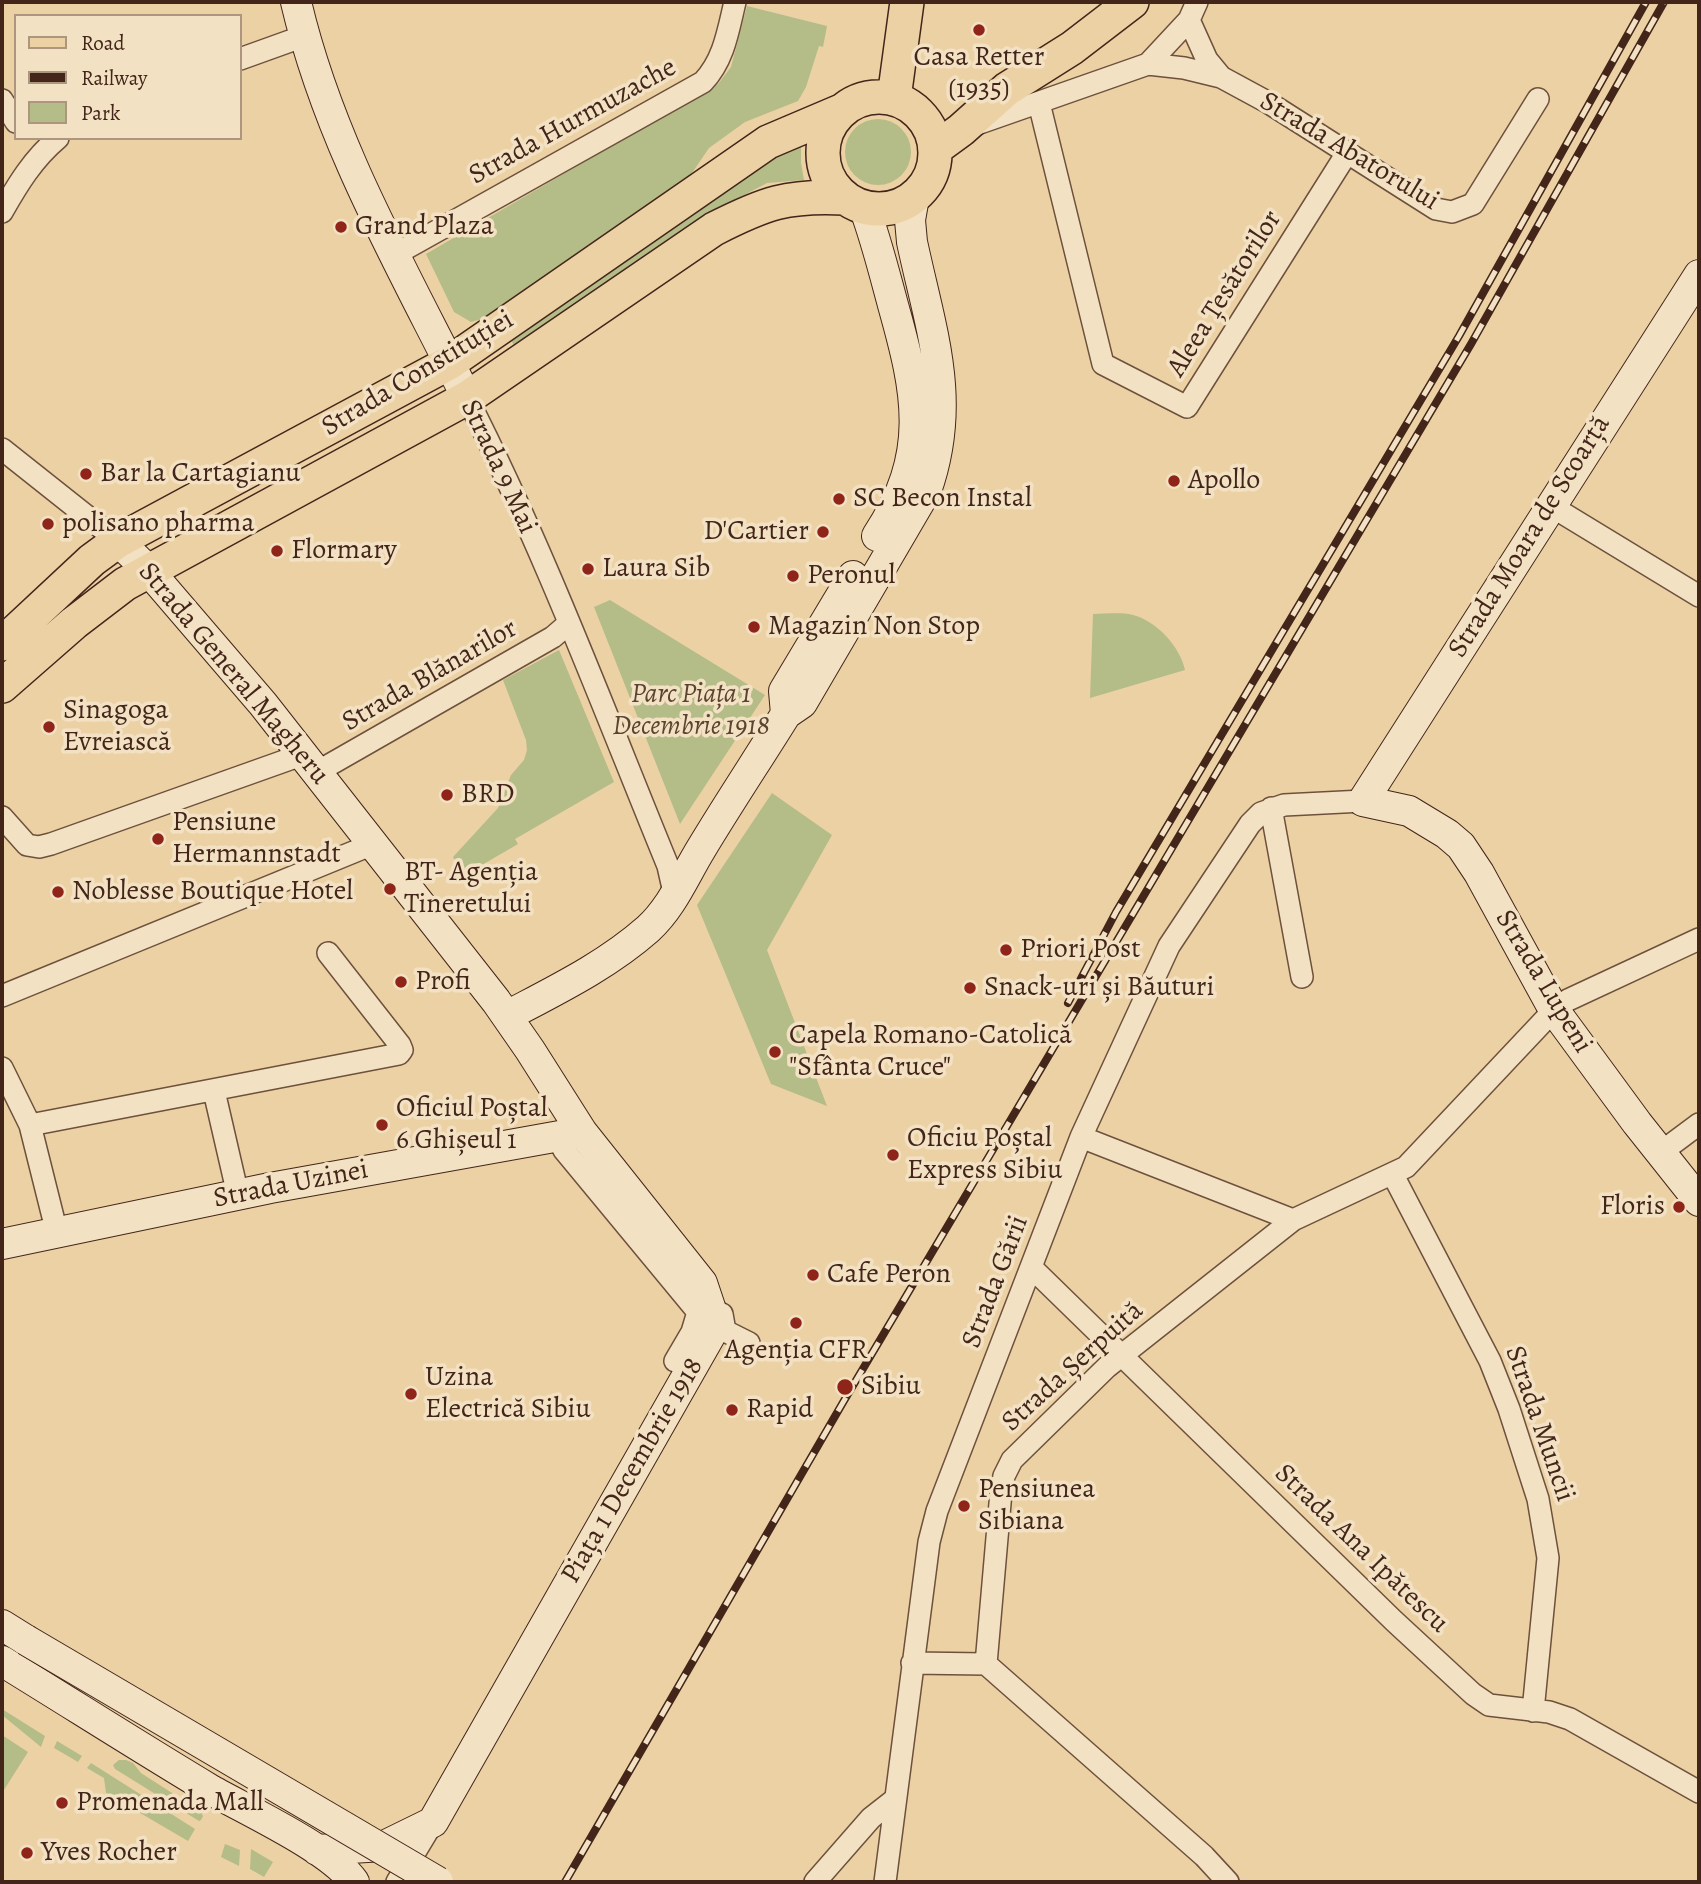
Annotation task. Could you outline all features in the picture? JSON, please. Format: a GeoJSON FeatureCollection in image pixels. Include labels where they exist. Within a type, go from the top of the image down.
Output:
{"type":"FeatureCollection","features":[{"type":"Feature","properties":{"kind":"main road"},"geometry":{"type":"LineString","coordinates":[[894,98],[907,2]]}},
{"type":"Feature","properties":{"kind":"main road"},"geometry":{"type":"LineString","coordinates":[[948,139],[931,132],[922,117],[909,106],[894,98],[875,97],[857,101],[841,111],[826,136],[823,146],[824,165],[831,183],[855,202],[881,209],[899,205],[914,197],[926,183],[948,139],[1007,89],[1072,48],[1132,2]]}},
{"type":"Feature","properties":{"kind":"main road","name":"Strada Constituției"},"geometry":{"type":"LineString","coordinates":[[2,644],[92,560],[118,541],[449,363],[768,142],[841,111]]}},
{"type":"Feature","properties":{"kind":"main road","name":"Strada Constituției"},"geometry":{"type":"LineString","coordinates":[[2,686],[74,623],[125,584],[467,398],[714,229],[750,211],[783,200],[812,196],[855,202]]}},
{"type":"Feature","properties":{"kind":"street","name":"Strada 9 Mai"},"geometry":{"type":"LineString","coordinates":[[296,2],[304,36],[352,164],[394,255],[517,502],[668,866],[675,897]]}},
{"type":"Feature","properties":{"kind":"street","name":"Strada Hurmuzache"},"geometry":{"type":"LineString","coordinates":[[394,255],[703,82],[715,70],[720,59],[735,2]]}},
{"type":"Feature","properties":{"kind":"street"},"geometry":{"type":"LineString","coordinates":[[1193,11],[1207,60],[1221,77]]}},
{"type":"Feature","properties":{"kind":"street","name":"Strada Abatorului"},"geometry":{"type":"LineString","coordinates":[[1148,64],[1193,11]]}},
{"type":"Feature","properties":{"kind":"street"},"geometry":{"type":"LineString","coordinates":[[242,58],[304,36]]}},
{"type":"Feature","properties":{"kind":"street","name":"Strada Abatorului"},"geometry":{"type":"LineString","coordinates":[[948,139],[1148,64],[1184,68],[1221,77],[1269,103],[1436,209],[1452,212],[1473,204],[1538,99]]}},
{"type":"Feature","properties":{"kind":"street"},"geometry":{"type":"LineString","coordinates":[[2,100],[14,119]]}},
{"type":"Feature","properties":{"kind":"street","name":"Aleea Țesătorilor"},"geometry":{"type":"LineString","coordinates":[[1039,103],[1102,364],[1187,407],[1347,153]]}},
{"type":"Feature","properties":{"kind":"street"},"geometry":{"type":"LineString","coordinates":[[2,212],[23,176],[34,145],[51,140]]}},
{"type":"Feature","properties":{"kind":"street"},"geometry":{"type":"LineString","coordinates":[[507,1016],[569,983],[618,952],[649,928],[675,897],[700,850],[786,714],[802,704],[919,503],[934,468],[940,440],[941,376],[912,242],[910,220],[914,197]]}},
{"type":"Feature","properties":{"kind":"street"},"geometry":{"type":"LineString","coordinates":[[786,714],[784,691],[886,522],[906,475],[916,426],[915,400],[907,355],[855,202]]}},
{"type":"Feature","properties":{"kind":"street","name":"Strada Moara de Scoarță"},"geometry":{"type":"LineString","coordinates":[[1363,801],[1699,275]]}},
{"type":"Feature","properties":{"kind":"street","name":"Strada General Magheru"},"geometry":{"type":"LineString","coordinates":[[2,449],[118,541],[148,570],[311,763],[507,1016],[569,1133]]}},
{"type":"Feature","properties":{"kind":"street"},"geometry":{"type":"LineString","coordinates":[[1551,506],[1699,596]]}},
{"type":"Feature","properties":{"kind":"street","name":"Strada Blănarilor"},"geometry":{"type":"LineString","coordinates":[[2,817],[27,845],[51,845],[311,763],[553,637],[568,624]]}},
{"type":"Feature","properties":{"kind":"street"},"geometry":{"type":"LineString","coordinates":[[1302,977],[1271,808],[1363,801]]}},
{"type":"Feature","properties":{"kind":"street","name":"Strada Lupeni"},"geometry":{"type":"LineString","coordinates":[[1363,801],[1409,811],[1439,828],[1461,846],[1479,873],[1553,1010],[1699,1201]]}},
{"type":"Feature","properties":{"kind":"street","name":"Strada Gării"},"geometry":{"type":"LineString","coordinates":[[885,1882],[912,1663],[929,1542],[937,1511],[1081,1137],[1169,946],[1250,824],[1271,808]]}},
{"type":"Feature","properties":{"kind":"street"},"geometry":{"type":"LineString","coordinates":[[2,996],[373,844]]}},
{"type":"Feature","properties":{"kind":"street","name":"Strada Șerpuită"},"geometry":{"type":"LineString","coordinates":[[986,1664],[1004,1476],[1012,1461],[1107,1367],[1293,1220],[1393,1175],[1415,1159],[1553,1010],[1568,1000],[1699,939]]}},
{"type":"Feature","properties":{"kind":"street"},"geometry":{"type":"LineString","coordinates":[[30,1125],[399,1054],[402,1050],[400,1045],[328,953]]}},
{"type":"Feature","properties":{"kind":"street"},"geometry":{"type":"LineString","coordinates":[[2,1068],[30,1125],[57,1233]]}},
{"type":"Feature","properties":{"kind":"street"},"geometry":{"type":"LineString","coordinates":[[214,1091],[238,1195]]}},
{"type":"Feature","properties":{"kind":"street"},"geometry":{"type":"LineString","coordinates":[[1660,1153],[1699,1124]]}},
{"type":"Feature","properties":{"kind":"street"},"geometry":{"type":"LineString","coordinates":[[569,1133],[702,1283],[711,1314],[725,1331],[749,1343]]}},
{"type":"Feature","properties":{"kind":"street","name":"Strada Uzinei"},"geometry":{"type":"LineString","coordinates":[[2,1244],[238,1195],[569,1133]]}},
{"type":"Feature","properties":{"kind":"street"},"geometry":{"type":"LineString","coordinates":[[1081,1137],[1293,1220]]}},
{"type":"Feature","properties":{"kind":"street","name":"Strada Muncii"},"geometry":{"type":"LineString","coordinates":[[1393,1175],[1490,1361],[1509,1409],[1538,1499],[1548,1558],[1532,1711]]}},
{"type":"Feature","properties":{"kind":"street","name":"Strada Ana Ipătescu"},"geometry":{"type":"LineString","coordinates":[[1032,1268],[1473,1695],[1489,1705],[1549,1712],[1570,1719],[1699,1792]]}},
{"type":"Feature","properties":{"kind":"street"},"geometry":{"type":"LineString","coordinates":[[675,1361],[692,1332],[711,1314],[709,1276]]}},
{"type":"Feature","properties":{"kind":"street","name":"Piața 1 Decembrie 1918"},"geometry":{"type":"LineString","coordinates":[[433,1822],[705,1345],[711,1334],[711,1314]]}},
{"type":"Feature","properties":{"kind":"street"},"geometry":{"type":"LineString","coordinates":[[14,1632],[438,1882]]}},
{"type":"Feature","properties":{"kind":"street"},"geometry":{"type":"LineString","coordinates":[[2,1661],[210,1789],[317,1850],[334,1861],[354,1882]]}},
{"type":"Feature","properties":{"kind":"street"},"geometry":{"type":"LineString","coordinates":[[912,1663],[986,1664],[1204,1856],[1228,1882]]}},
{"type":"Feature","properties":{"kind":"street"},"geometry":{"type":"LineString","coordinates":[[815,1882],[871,1818],[894,1800]]}},
{"type":"Feature","properties":{"kind":"street"},"geometry":{"type":"LineString","coordinates":[[317,1850],[384,1846],[433,1822]]}},
{"type":"Feature","properties":{"kind":"street"},"geometry":{"type":"LineString","coordinates":[[397,1882],[433,1822]]}},
{"type":"Feature","properties":{"kind":"green space"},"geometry":{"type":"Polygon","coordinates":[[[747,6],[827,26],[823,47],[819,46],[806,87],[798,101],[745,122],[709,148],[692,173],[669,194],[489,317],[471,322],[454,312],[426,254],[718,84],[731,67],[747,6]]]}},
{"type":"Feature","properties":{"kind":"green space"},"geometry":{"type":"Polygon","coordinates":[[[872,119],[884,119],[896,124],[906,134],[911,152],[909,165],[896,180],[884,185],[872,185],[860,180],[850,170],[845,158],[845,146],[850,134],[860,124],[872,119]]]}},
{"type":"Feature","properties":{"kind":"green space"},"geometry":{"type":"Polygon","coordinates":[[[801,145],[804,180],[767,183],[748,193],[639,262],[515,347],[509,337],[758,159],[801,145]]]}},
{"type":"Feature","properties":{"kind":"green space","name":"Parc Piața 1 Decembrie 1918"},"geometry":{"type":"Polygon","coordinates":[[[610,600],[765,695],[680,824],[594,607],[610,600]]]}},
{"type":"Feature","properties":{"kind":"green space"},"geometry":{"type":"Polygon","coordinates":[[[1118,613],[1142,618],[1166,636],[1178,652],[1185,670],[1090,698],[1093,614],[1118,613]]]}},
{"type":"Feature","properties":{"kind":"green space"},"geometry":{"type":"Polygon","coordinates":[[[559,650],[614,782],[515,839],[518,844],[463,876],[453,857],[498,808],[511,775],[524,760],[527,750],[526,740],[503,680],[559,650]]]}},
{"type":"Feature","properties":{"kind":"green space"},"geometry":{"type":"Polygon","coordinates":[[[772,793],[832,835],[767,950],[827,1106],[771,1084],[697,905],[772,793]]]}},
{"type":"Feature","properties":{"kind":"green space"},"geometry":{"type":"Polygon","coordinates":[[[2,1709],[45,1736],[41,1747],[2,1715],[2,1709]]]}},
{"type":"Feature","properties":{"kind":"green space"},"geometry":{"type":"Polygon","coordinates":[[[2,1735],[28,1752],[2,1793],[2,1735]]]}},
{"type":"Feature","properties":{"kind":"green space"},"geometry":{"type":"Polygon","coordinates":[[[57,1741],[82,1756],[78,1762],[54,1748],[57,1741]]]}},
{"type":"Feature","properties":{"kind":"green space"},"geometry":{"type":"Polygon","coordinates":[[[119,1760],[133,1763],[141,1773],[200,1811],[203,1816],[201,1820],[115,1769],[113,1765],[119,1760]]]}},
{"type":"Feature","properties":{"kind":"green space"},"geometry":{"type":"Polygon","coordinates":[[[91,1763],[195,1829],[188,1841],[106,1793],[104,1778],[87,1768],[91,1763]]]}},
{"type":"Feature","properties":{"kind":"green space"},"geometry":{"type":"Polygon","coordinates":[[[225,1844],[240,1850],[239,1866],[221,1857],[225,1844]]]}},
{"type":"Feature","properties":{"kind":"green space"},"geometry":{"type":"Polygon","coordinates":[[[251,1849],[273,1862],[264,1877],[250,1869],[251,1849]]]}},
{"type":"Feature","properties":{"kind":"railway"},"geometry":{"type":"LineString","coordinates":[[1068,1003],[1116,912],[1459,336],[1646,2]]}},
{"type":"Feature","properties":{"kind":"railway"},"geometry":{"type":"LineString","coordinates":[[565,1882],[845,1399],[1471,344],[1664,2]]}},
{"type":"Feature","properties":{"kind":"place","name":"Casa Retter (1935)"},"geometry":{"type":"Point","coordinates":[979,30]}},
{"type":"Feature","properties":{"kind":"place","name":"Grand Plaza"},"geometry":{"type":"Point","coordinates":[341,227]}},
{"type":"Feature","properties":{"kind":"place","name":"Bar la Cartagianu"},"geometry":{"type":"Point","coordinates":[86,474]}},
{"type":"Feature","properties":{"kind":"place","name":"Apollo"},"geometry":{"type":"Point","coordinates":[1174,481]}},
{"type":"Feature","properties":{"kind":"place","name":"SC Becon Instal"},"geometry":{"type":"Point","coordinates":[839,499]}},
{"type":"Feature","properties":{"kind":"place","name":"polisano pharma"},"geometry":{"type":"Point","coordinates":[48,524]}},
{"type":"Feature","properties":{"kind":"place","name":"D'Cartier"},"geometry":{"type":"Point","coordinates":[823,532]}},
{"type":"Feature","properties":{"kind":"place","name":"Flormary"},"geometry":{"type":"Point","coordinates":[277,551]}},
{"type":"Feature","properties":{"kind":"place","name":"Laura Sib"},"geometry":{"type":"Point","coordinates":[588,569]}},
{"type":"Feature","properties":{"kind":"place","name":"Peronul"},"geometry":{"type":"Point","coordinates":[793,576]}},
{"type":"Feature","properties":{"kind":"place","name":"Magazin Non Stop"},"geometry":{"type":"Point","coordinates":[754,627]}},
{"type":"Feature","properties":{"kind":"place","name":"Sinagoga Evreiască"},"geometry":{"type":"Point","coordinates":[49,727]}},
{"type":"Feature","properties":{"kind":"place","name":"BRD"},"geometry":{"type":"Point","coordinates":[447,795]}},
{"type":"Feature","properties":{"kind":"place","name":"Pensiune Hermannstadt"},"geometry":{"type":"Point","coordinates":[158,839]}},
{"type":"Feature","properties":{"kind":"place","name":"BT- Agenția Tineretului"},"geometry":{"type":"Point","coordinates":[390,889]}},
{"type":"Feature","properties":{"kind":"place","name":"Noblesse Boutique Hotel"},"geometry":{"type":"Point","coordinates":[58,892]}},
{"type":"Feature","properties":{"kind":"place","name":"Priori Post"},"geometry":{"type":"Point","coordinates":[1006,950]}},
{"type":"Feature","properties":{"kind":"place","name":"Profi"},"geometry":{"type":"Point","coordinates":[401,982]}},
{"type":"Feature","properties":{"kind":"place","name":"Snack-uri și Băuturi"},"geometry":{"type":"Point","coordinates":[970,988]}},
{"type":"Feature","properties":{"kind":"place","name":"Capela Romano-Catolică \"Sfânta Cruce\""},"geometry":{"type":"Point","coordinates":[775,1052]}},
{"type":"Feature","properties":{"kind":"place","name":"Oficiul Poștal 6 Ghișeul 1"},"geometry":{"type":"Point","coordinates":[382,1125]}},
{"type":"Feature","properties":{"kind":"place","name":"Oficiu Poștal Express Sibiu"},"geometry":{"type":"Point","coordinates":[893,1155]}},
{"type":"Feature","properties":{"kind":"place","name":"Floris"},"geometry":{"type":"Point","coordinates":[1679,1207]}},
{"type":"Feature","properties":{"kind":"place","name":"Cafe Peron"},"geometry":{"type":"Point","coordinates":[813,1275]}},
{"type":"Feature","properties":{"kind":"place","name":"Agenția CFR"},"geometry":{"type":"Point","coordinates":[796,1323]}},
{"type":"Feature","properties":{"kind":"place","name":"Sibiu"},"geometry":{"type":"Point","coordinates":[845,1387]}},
{"type":"Feature","properties":{"kind":"place","name":"Uzina Electrică Sibiu"},"geometry":{"type":"Point","coordinates":[411,1394]}},
{"type":"Feature","properties":{"kind":"place","name":"Rapid"},"geometry":{"type":"Point","coordinates":[732,1410]}},
{"type":"Feature","properties":{"kind":"place","name":"Pensiunea Sibiana"},"geometry":{"type":"Point","coordinates":[964,1506]}},
{"type":"Feature","properties":{"kind":"place","name":"Promenada Mall"},"geometry":{"type":"Point","coordinates":[62,1803]}},
{"type":"Feature","properties":{"kind":"place","name":"Yves Rocher"},"geometry":{"type":"Point","coordinates":[27,1853]}}]}
